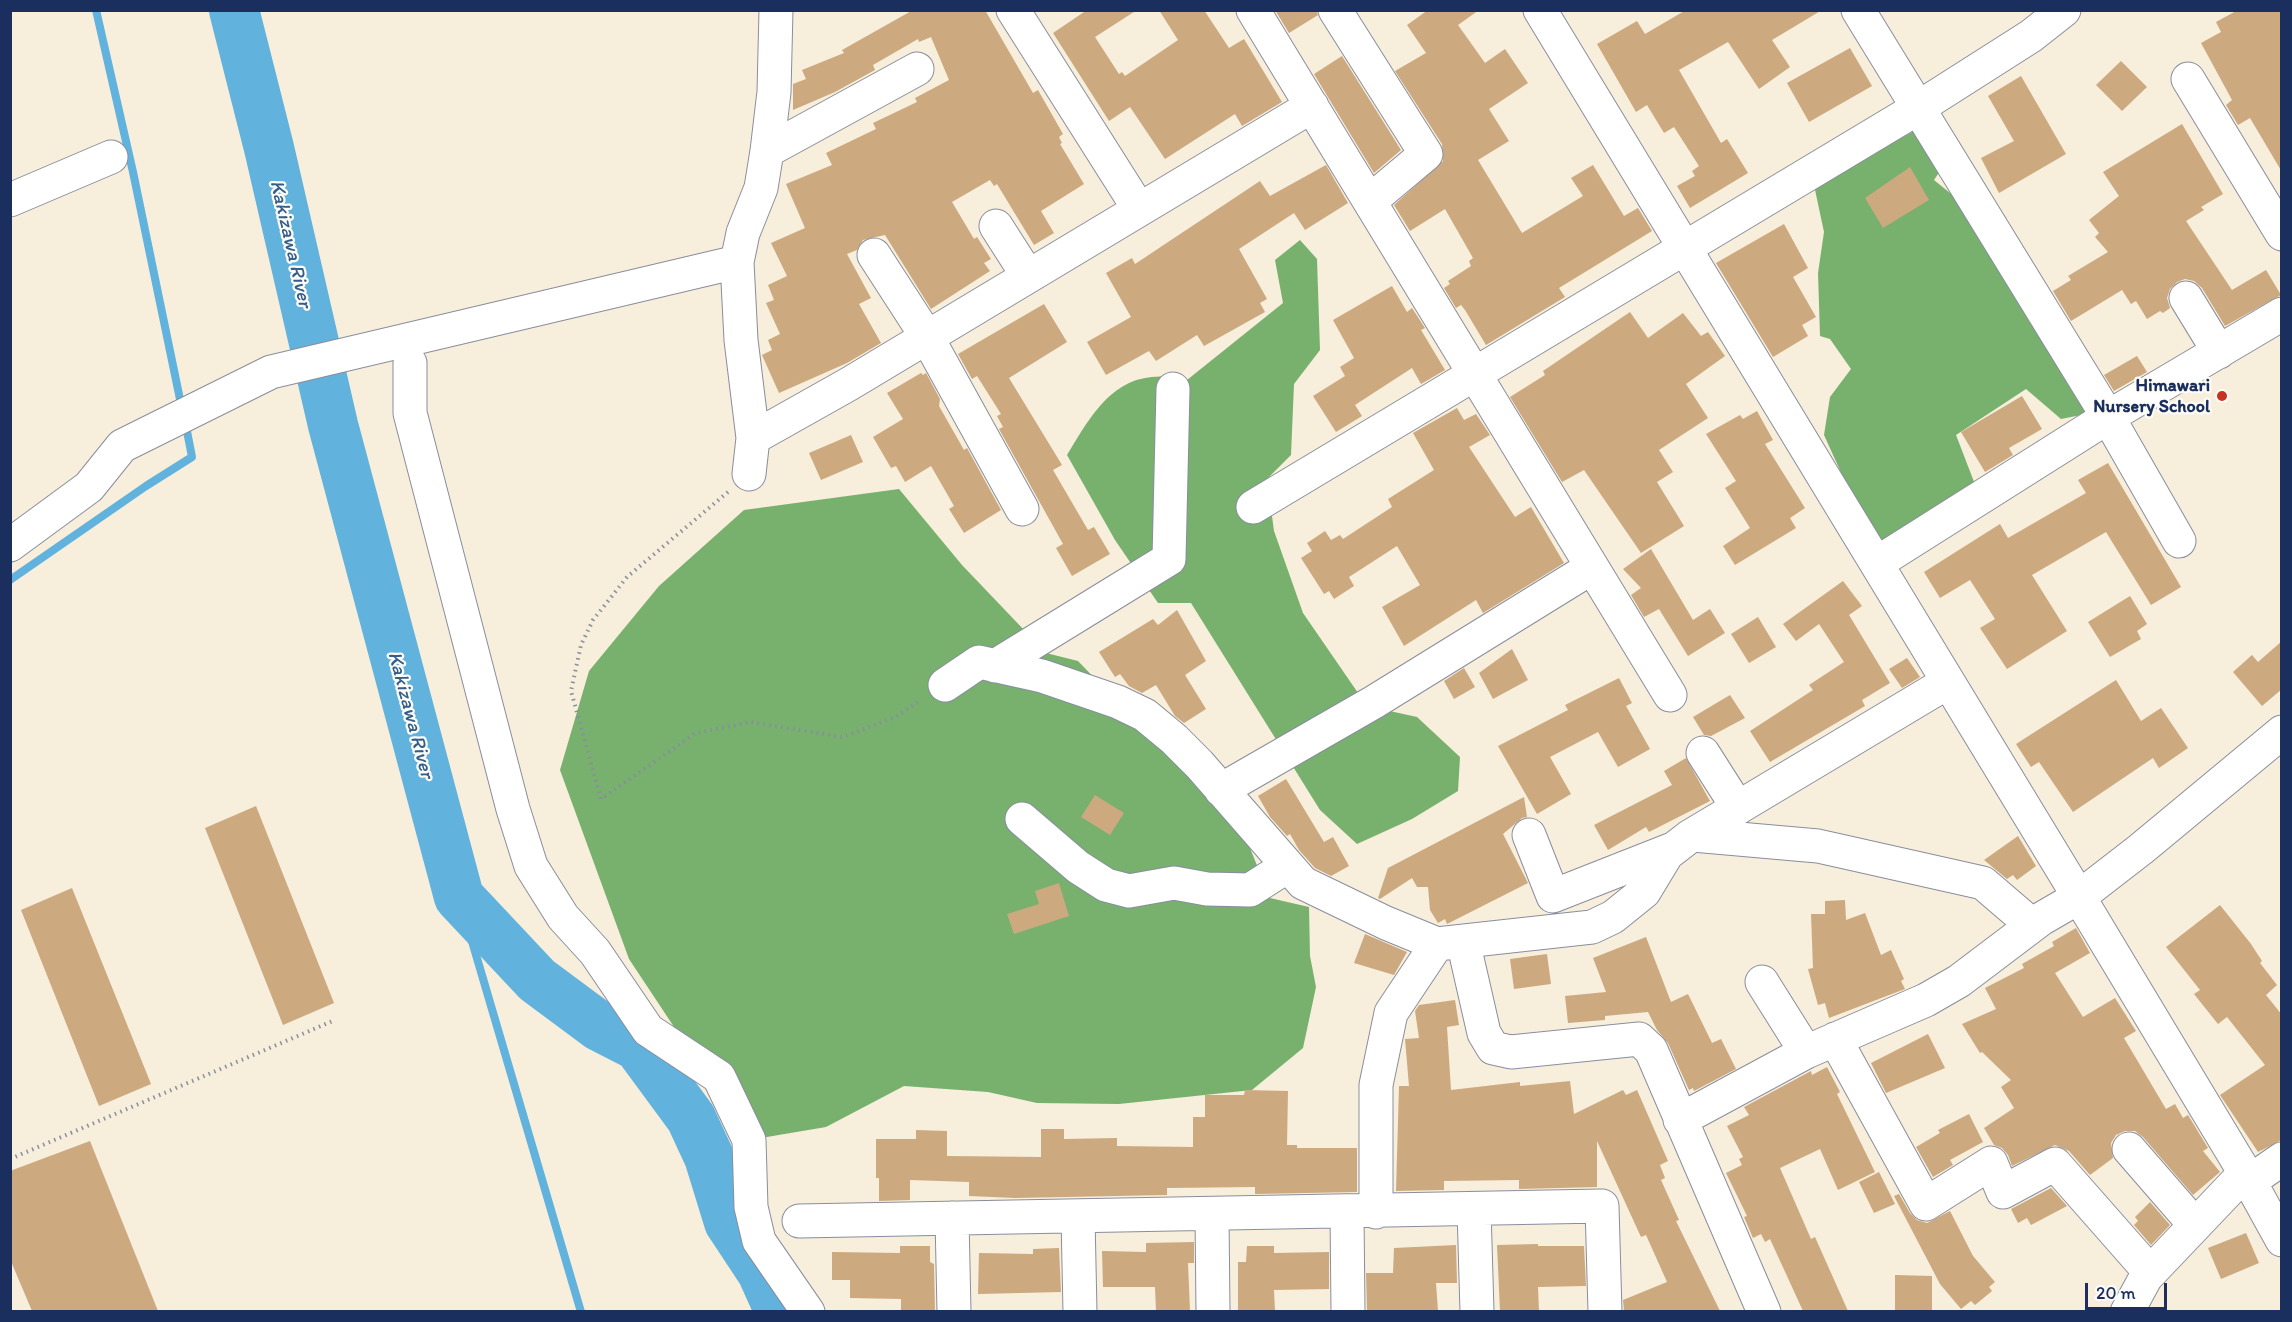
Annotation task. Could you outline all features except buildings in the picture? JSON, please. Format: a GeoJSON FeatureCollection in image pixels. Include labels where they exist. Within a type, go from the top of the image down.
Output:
{"type":"FeatureCollection","features":[{"type":"Feature","properties":{"kind":"street"},"geometry":{"type":"LineString","coordinates":[[749,474],[753,438],[741,340],[737,262],[743,233],[761,188],[767,151],[774,92],[776,10]]}},
{"type":"Feature","properties":{"kind":"street"},"geometry":{"type":"LineString","coordinates":[[1012,10],[1139,209]]}},
{"type":"Feature","properties":{"kind":"street"},"geometry":{"type":"LineString","coordinates":[[1253,10],[1670,695]]}},
{"type":"Feature","properties":{"kind":"street"},"geometry":{"type":"LineString","coordinates":[[1335,10],[1426,154],[1370,201]]}},
{"type":"Feature","properties":{"kind":"street"},"geometry":{"type":"LineString","coordinates":[[1540,10],[2079,897],[2247,1177],[2282,1240]]}},
{"type":"Feature","properties":{"kind":"street"},"geometry":{"type":"LineString","coordinates":[[1858,10],[2108,417],[2179,541]]}},
{"type":"Feature","properties":{"kind":"street"},"geometry":{"type":"LineString","coordinates":[[1253,507],[1918,108],[2031,36],[2064,10]]}},
{"type":"Feature","properties":{"kind":"street"},"geometry":{"type":"LineString","coordinates":[[767,151],[916,69]]}},
{"type":"Feature","properties":{"kind":"street"},"geometry":{"type":"LineString","coordinates":[[2188,79],[2282,234]]}},
{"type":"Feature","properties":{"kind":"street"},"geometry":{"type":"LineString","coordinates":[[753,438],[927,337],[1312,106]]}},
{"type":"Feature","properties":{"kind":"street"},"geometry":{"type":"LineString","coordinates":[[10,200],[111,156]]}},
{"type":"Feature","properties":{"kind":"street"},"geometry":{"type":"LineString","coordinates":[[996,226],[1028,276]]}},
{"type":"Feature","properties":{"kind":"street"},"geometry":{"type":"LineString","coordinates":[[874,255],[927,337],[1022,509]]}},
{"type":"Feature","properties":{"kind":"street"},"geometry":{"type":"LineString","coordinates":[[10,545],[89,487],[122,446],[271,372],[412,351],[550,304],[737,262]]}},
{"type":"Feature","properties":{"kind":"street"},"geometry":{"type":"LineString","coordinates":[[2186,298],[2219,352]]}},
{"type":"Feature","properties":{"kind":"street"},"geometry":{"type":"LineString","coordinates":[[1877,563],[2108,417],[2282,314]]}},
{"type":"Feature","properties":{"kind":"street"},"geometry":{"type":"LineString","coordinates":[[412,351],[410,413],[513,809],[531,866],[563,917],[595,952],[648,1030],[719,1077],[749,1140],[751,1207],[759,1241],[808,1311]]}},
{"type":"Feature","properties":{"kind":"street"},"geometry":{"type":"LineString","coordinates":[[995,666],[1169,559],[1173,389]]}},
{"type":"Feature","properties":{"kind":"street"},"geometry":{"type":"LineString","coordinates":[[1221,790],[1374,702],[1591,568]]}},
{"type":"Feature","properties":{"kind":"street"},"geometry":{"type":"LineString","coordinates":[[945,685],[979,662],[1042,676],[1118,702],[1145,715],[1174,739],[1286,867],[1303,883],[1386,923],[1450,943],[1592,927],[1613,918],[1644,892],[1667,854],[1684,842],[1948,682]]}},
{"type":"Feature","properties":{"kind":"street"},"geometry":{"type":"LineString","coordinates":[[1680,1120],[1806,1052],[1926,1000],[1959,981],[2032,925],[2079,897],[2280,739]]}},
{"type":"Feature","properties":{"kind":"street"},"geometry":{"type":"LineString","coordinates":[[1703,753],[1738,808]]}},
{"type":"Feature","properties":{"kind":"street"},"geometry":{"type":"LineString","coordinates":[[1022,819],[1078,867],[1106,885],[1129,891],[1174,883],[1207,889],[1250,890],[1286,867]]}},
{"type":"Feature","properties":{"kind":"street"},"geometry":{"type":"LineString","coordinates":[[1529,835],[1553,896],[1684,842],[1818,846],[1983,883],[2032,925]]}},
{"type":"Feature","properties":{"kind":"street"},"geometry":{"type":"LineString","coordinates":[[1450,943],[1484,1033],[1493,1048],[1511,1052],[1639,1039],[1651,1050],[1764,1311]]}},
{"type":"Feature","properties":{"kind":"street"},"geometry":{"type":"LineString","coordinates":[[1348,1311],[1376,1085],[1391,1013],[1450,943]]}},
{"type":"Feature","properties":{"kind":"street"},"geometry":{"type":"LineString","coordinates":[[1762,982],[1806,1052]]}},
{"type":"Feature","properties":{"kind":"street"},"geometry":{"type":"LineString","coordinates":[[1836,1039],[1926,1204],[1990,1163],[2003,1192],[2055,1164],[2150,1272]]}},
{"type":"Feature","properties":{"kind":"street"},"geometry":{"type":"LineString","coordinates":[[2129,1149],[2195,1225]]}},
{"type":"Feature","properties":{"kind":"street"},"geometry":{"type":"LineString","coordinates":[[2127,1311],[2150,1272],[2195,1225],[2247,1177],[2282,1159]]}},
{"type":"Feature","properties":{"kind":"street"},"geometry":{"type":"LineString","coordinates":[[799,1221],[1602,1206],[1605,1311]]}},
{"type":"Feature","properties":{"kind":"street"},"geometry":{"type":"LineString","coordinates":[[1474,1209],[1477,1311]]}},
{"type":"Feature","properties":{"kind":"street"},"geometry":{"type":"LineString","coordinates":[[1212,1214],[1213,1311]]}},
{"type":"Feature","properties":{"kind":"street"},"geometry":{"type":"LineString","coordinates":[[1078,1217],[1080,1311]]}},
{"type":"Feature","properties":{"kind":"street"},"geometry":{"type":"LineString","coordinates":[[952,1218],[954,1311]]}},
{"type":"Feature","properties":{"kind":"path"},"geometry":{"type":"LineString","coordinates":[[749,474],[627,577],[592,620],[580,645],[572,691],[601,799],[696,733],[751,722],[843,737],[895,717],[945,685]]}},
{"type":"Feature","properties":{"kind":"path"},"geometry":{"type":"LineString","coordinates":[[10,1159],[334,1020]]}},
{"type":"Feature","properties":{"kind":"green space"},"geometry":{"type":"Polygon","coordinates":[[[1914,131],[1940,171],[1934,180],[1950,193],[1965,195],[2090,405],[2081,415],[2061,419],[2026,389],[1956,435],[1976,487],[1878,554],[1824,435],[1830,397],[1851,369],[1830,339],[1820,336],[1818,273],[1824,232],[1814,185],[1914,131]]]}},
{"type":"Feature","properties":{"kind":"green space"},"geometry":{"type":"Polygon","coordinates":[[[1300,240],[1317,259],[1320,350],[1294,384],[1291,455],[1267,479],[1274,531],[1303,613],[1367,706],[1417,717],[1460,757],[1458,791],[1412,819],[1357,844],[1320,810],[1191,603],[1158,603],[1115,540],[1067,455],[1089,420],[1114,393],[1128,384],[1145,378],[1164,377],[1187,380],[1283,303],[1275,260],[1300,240]]]}},
{"type":"Feature","properties":{"kind":"green space"},"geometry":{"type":"Polygon","coordinates":[[[899,489],[962,565],[1046,653],[1078,661],[1244,833],[1270,898],[1309,907],[1310,956],[1316,987],[1303,1048],[1252,1090],[1119,1104],[1037,1103],[988,1092],[904,1086],[826,1127],[749,1140],[629,959],[560,770],[589,671],[659,586],[744,510],[899,489]]]}},
{"type":"Feature","properties":{"kind":"waterway"},"geometry":{"type":"LineString","coordinates":[[96,10],[133,172],[182,409]]}},
{"type":"Feature","properties":{"kind":"waterway","name":"Kakizawa River"},"geometry":{"type":"LineString","coordinates":[[234,10],[269,148],[333,425],[459,897],[537,980],[599,1026],[638,1046],[691,1118],[709,1157],[729,1222],[762,1272],[780,1312]]}},
{"type":"Feature","properties":{"kind":"waterway"},"geometry":{"type":"LineString","coordinates":[[10,580],[192,457],[185,421]]}},
{"type":"Feature","properties":{"kind":"waterway"},"geometry":{"type":"LineString","coordinates":[[459,897],[581,1312]]}},
{"type":"Feature","properties":{"kind":"place","name":"Himawari Nursery School"},"geometry":{"type":"Point","coordinates":[2222,396]}}]}
